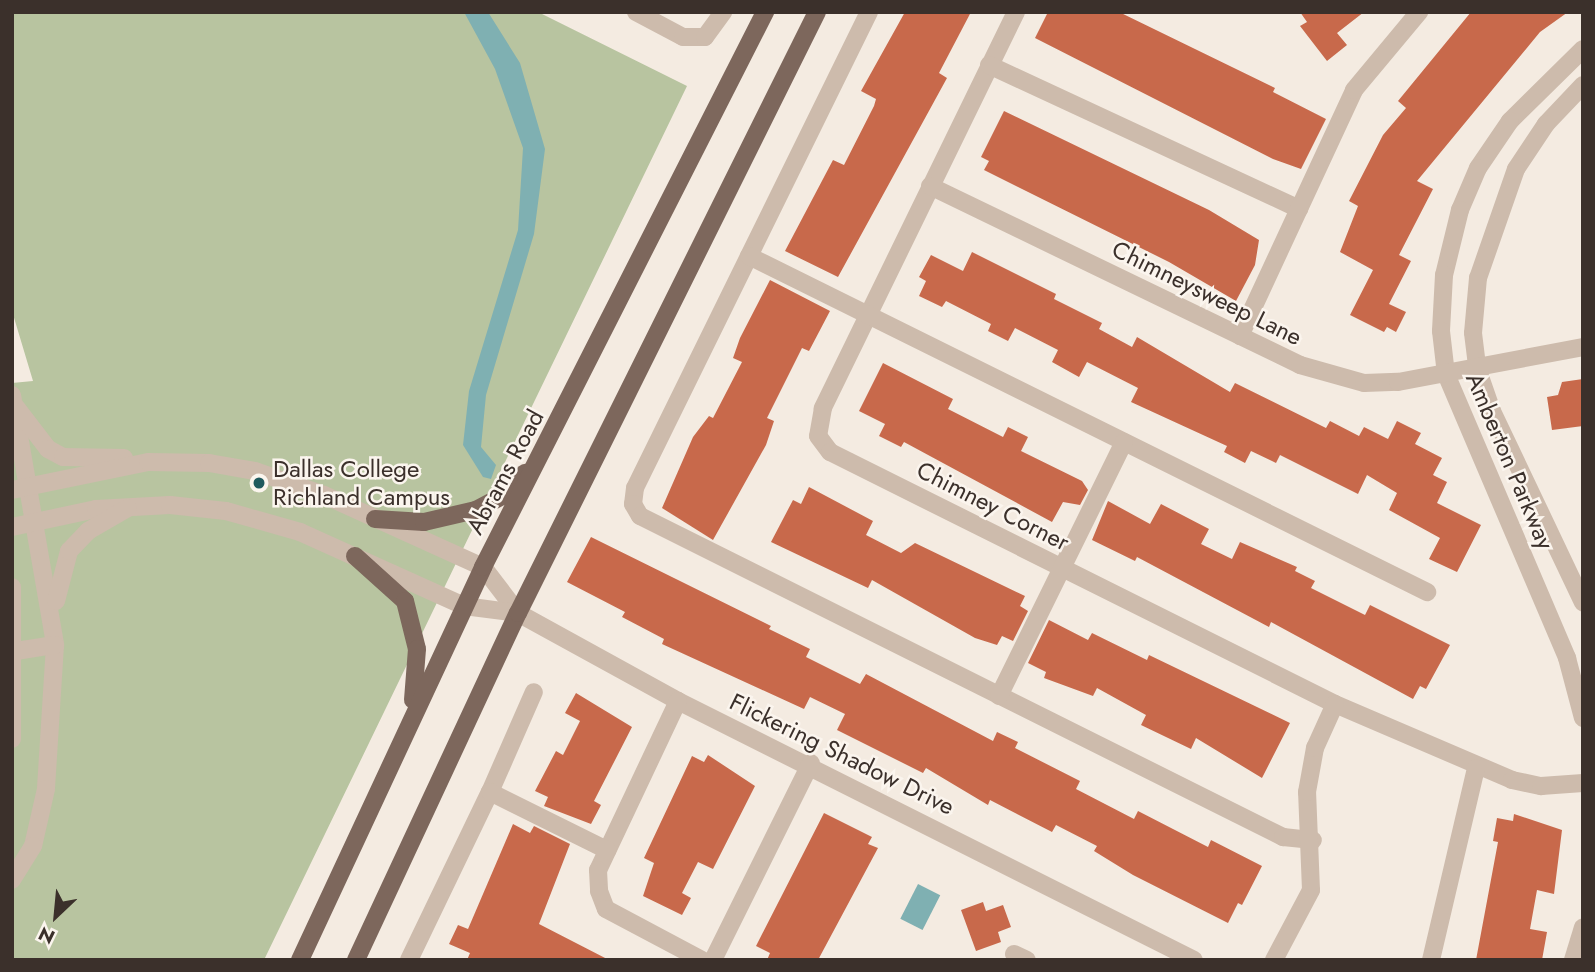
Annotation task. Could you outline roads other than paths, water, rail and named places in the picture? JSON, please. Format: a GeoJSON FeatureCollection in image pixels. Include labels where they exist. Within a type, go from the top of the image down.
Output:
{"type":"FeatureCollection","features":[{"type":"Feature","properties":{"kind":"main road","name":"Abrams Road"},"geometry":{"type":"LineString","coordinates":[[300,960],[483,566],[555,430],[765,12]]}},
{"type":"Feature","properties":{"kind":"main road"},"geometry":{"type":"LineString","coordinates":[[356,960],[518,613],[817,12]]}},
{"type":"Feature","properties":{"kind":"main road"},"geometry":{"type":"LineString","coordinates":[[375,519],[424,522],[476,510],[523,477],[555,430]]}},
{"type":"Feature","properties":{"kind":"main road"},"geometry":{"type":"LineString","coordinates":[[355,556],[405,601],[413,625],[416,675],[407,725]]}},
{"type":"Feature","properties":{"kind":"street"},"geometry":{"type":"LineString","coordinates":[[636,12],[683,37],[705,37],[723,12]]}},
{"type":"Feature","properties":{"kind":"street"},"geometry":{"type":"LineString","coordinates":[[869,12],[635,488],[633,504],[640,516],[1283,837],[1312,840]]}},
{"type":"Feature","properties":{"kind":"street","name":"Chimney Corner"},"geometry":{"type":"LineString","coordinates":[[1016,12],[823,408],[818,436],[831,452],[1335,704],[1476,768],[1541,786],[1583,783]]}},
{"type":"Feature","properties":{"kind":"street"},"geometry":{"type":"LineString","coordinates":[[1240,336],[1354,90],[1419,12]]}},
{"type":"Feature","properties":{"kind":"street","name":"Amberton Parkway"},"geometry":{"type":"LineString","coordinates":[[1583,49],[1510,121],[1478,168],[1460,210],[1444,275],[1441,331],[1446,374],[1567,658],[1583,718]]}},
{"type":"Feature","properties":{"kind":"street"},"geometry":{"type":"LineString","coordinates":[[989,65],[1299,209]]}},
{"type":"Feature","properties":{"kind":"street","name":"Amberton Parkway"},"geometry":{"type":"LineString","coordinates":[[1583,85],[1523,158],[1498,214],[1478,278],[1473,332],[1477,368],[1583,603]]}},
{"type":"Feature","properties":{"kind":"street","name":"Chimneysweep Lane"},"geometry":{"type":"LineString","coordinates":[[930,186],[1300,365],[1364,383],[1446,374],[1583,347]]}},
{"type":"Feature","properties":{"kind":"street"},"geometry":{"type":"LineString","coordinates":[[749,256],[869,318],[1427,592]]}},
{"type":"Feature","properties":{"kind":"street"},"geometry":{"type":"LineString","coordinates":[[13,400],[35,439],[63,457],[209,463],[255,471],[483,566],[518,613]]}},
{"type":"Feature","properties":{"kind":"street"},"geometry":{"type":"LineString","coordinates":[[12,880],[33,846],[46,789],[55,645],[37,520],[21,487],[13,400]]}},
{"type":"Feature","properties":{"kind":"street"},"geometry":{"type":"LineString","coordinates":[[999,695],[1124,442]]}},
{"type":"Feature","properties":{"kind":"street"},"geometry":{"type":"LineString","coordinates":[[21,487],[148,462]]}},
{"type":"Feature","properties":{"kind":"street","name":"Flickering Shadow Drive"},"geometry":{"type":"LineString","coordinates":[[12,527],[37,520],[132,506],[170,505],[259,518],[355,556],[464,606],[518,613],[678,701],[811,763],[1194,960]]}},
{"type":"Feature","properties":{"kind":"street"},"geometry":{"type":"LineString","coordinates":[[53,622],[59,575],[69,551],[88,531],[132,506]]}},
{"type":"Feature","properties":{"kind":"street"},"geometry":{"type":"LineString","coordinates":[[12,587],[16,651],[12,739]]}},
{"type":"Feature","properties":{"kind":"street"},"geometry":{"type":"LineString","coordinates":[[16,651],[55,645]]}},
{"type":"Feature","properties":{"kind":"street"},"geometry":{"type":"LineString","coordinates":[[409,960],[490,792],[534,692]]}},
{"type":"Feature","properties":{"kind":"street"},"geometry":{"type":"LineString","coordinates":[[678,701],[598,870],[607,909],[702,960]]}},
{"type":"Feature","properties":{"kind":"street"},"geometry":{"type":"LineString","coordinates":[[1274,960],[1311,890],[1312,840],[1307,793],[1315,748],[1335,704]]}},
{"type":"Feature","properties":{"kind":"street"},"geometry":{"type":"LineString","coordinates":[[713,960],[811,763]]}},
{"type":"Feature","properties":{"kind":"street"},"geometry":{"type":"LineString","coordinates":[[1431,960],[1476,768]]}},
{"type":"Feature","properties":{"kind":"street"},"geometry":{"type":"LineString","coordinates":[[490,792],[607,850]]}},
{"type":"Feature","properties":{"kind":"street"},"geometry":{"type":"LineString","coordinates":[[1573,960],[1583,927]]}},
{"type":"Feature","properties":{"kind":"water"},"geometry":{"type":"Polygon","coordinates":[[[464,12],[488,12],[520,63],[545,149],[534,234],[486,395],[481,447],[496,465],[491,479],[483,477],[463,445],[469,391],[518,230],[523,148],[495,69],[464,12]]]}},
{"type":"Feature","properties":{"kind":"water"},"geometry":{"type":"Polygon","coordinates":[[[918,884],[940,895],[923,930],[900,919],[918,884]]]}},
{"type":"Feature","properties":{"kind":"place","name":"Dallas College Richland Campus"},"geometry":{"type":"Point","coordinates":[259,483]}}]}
